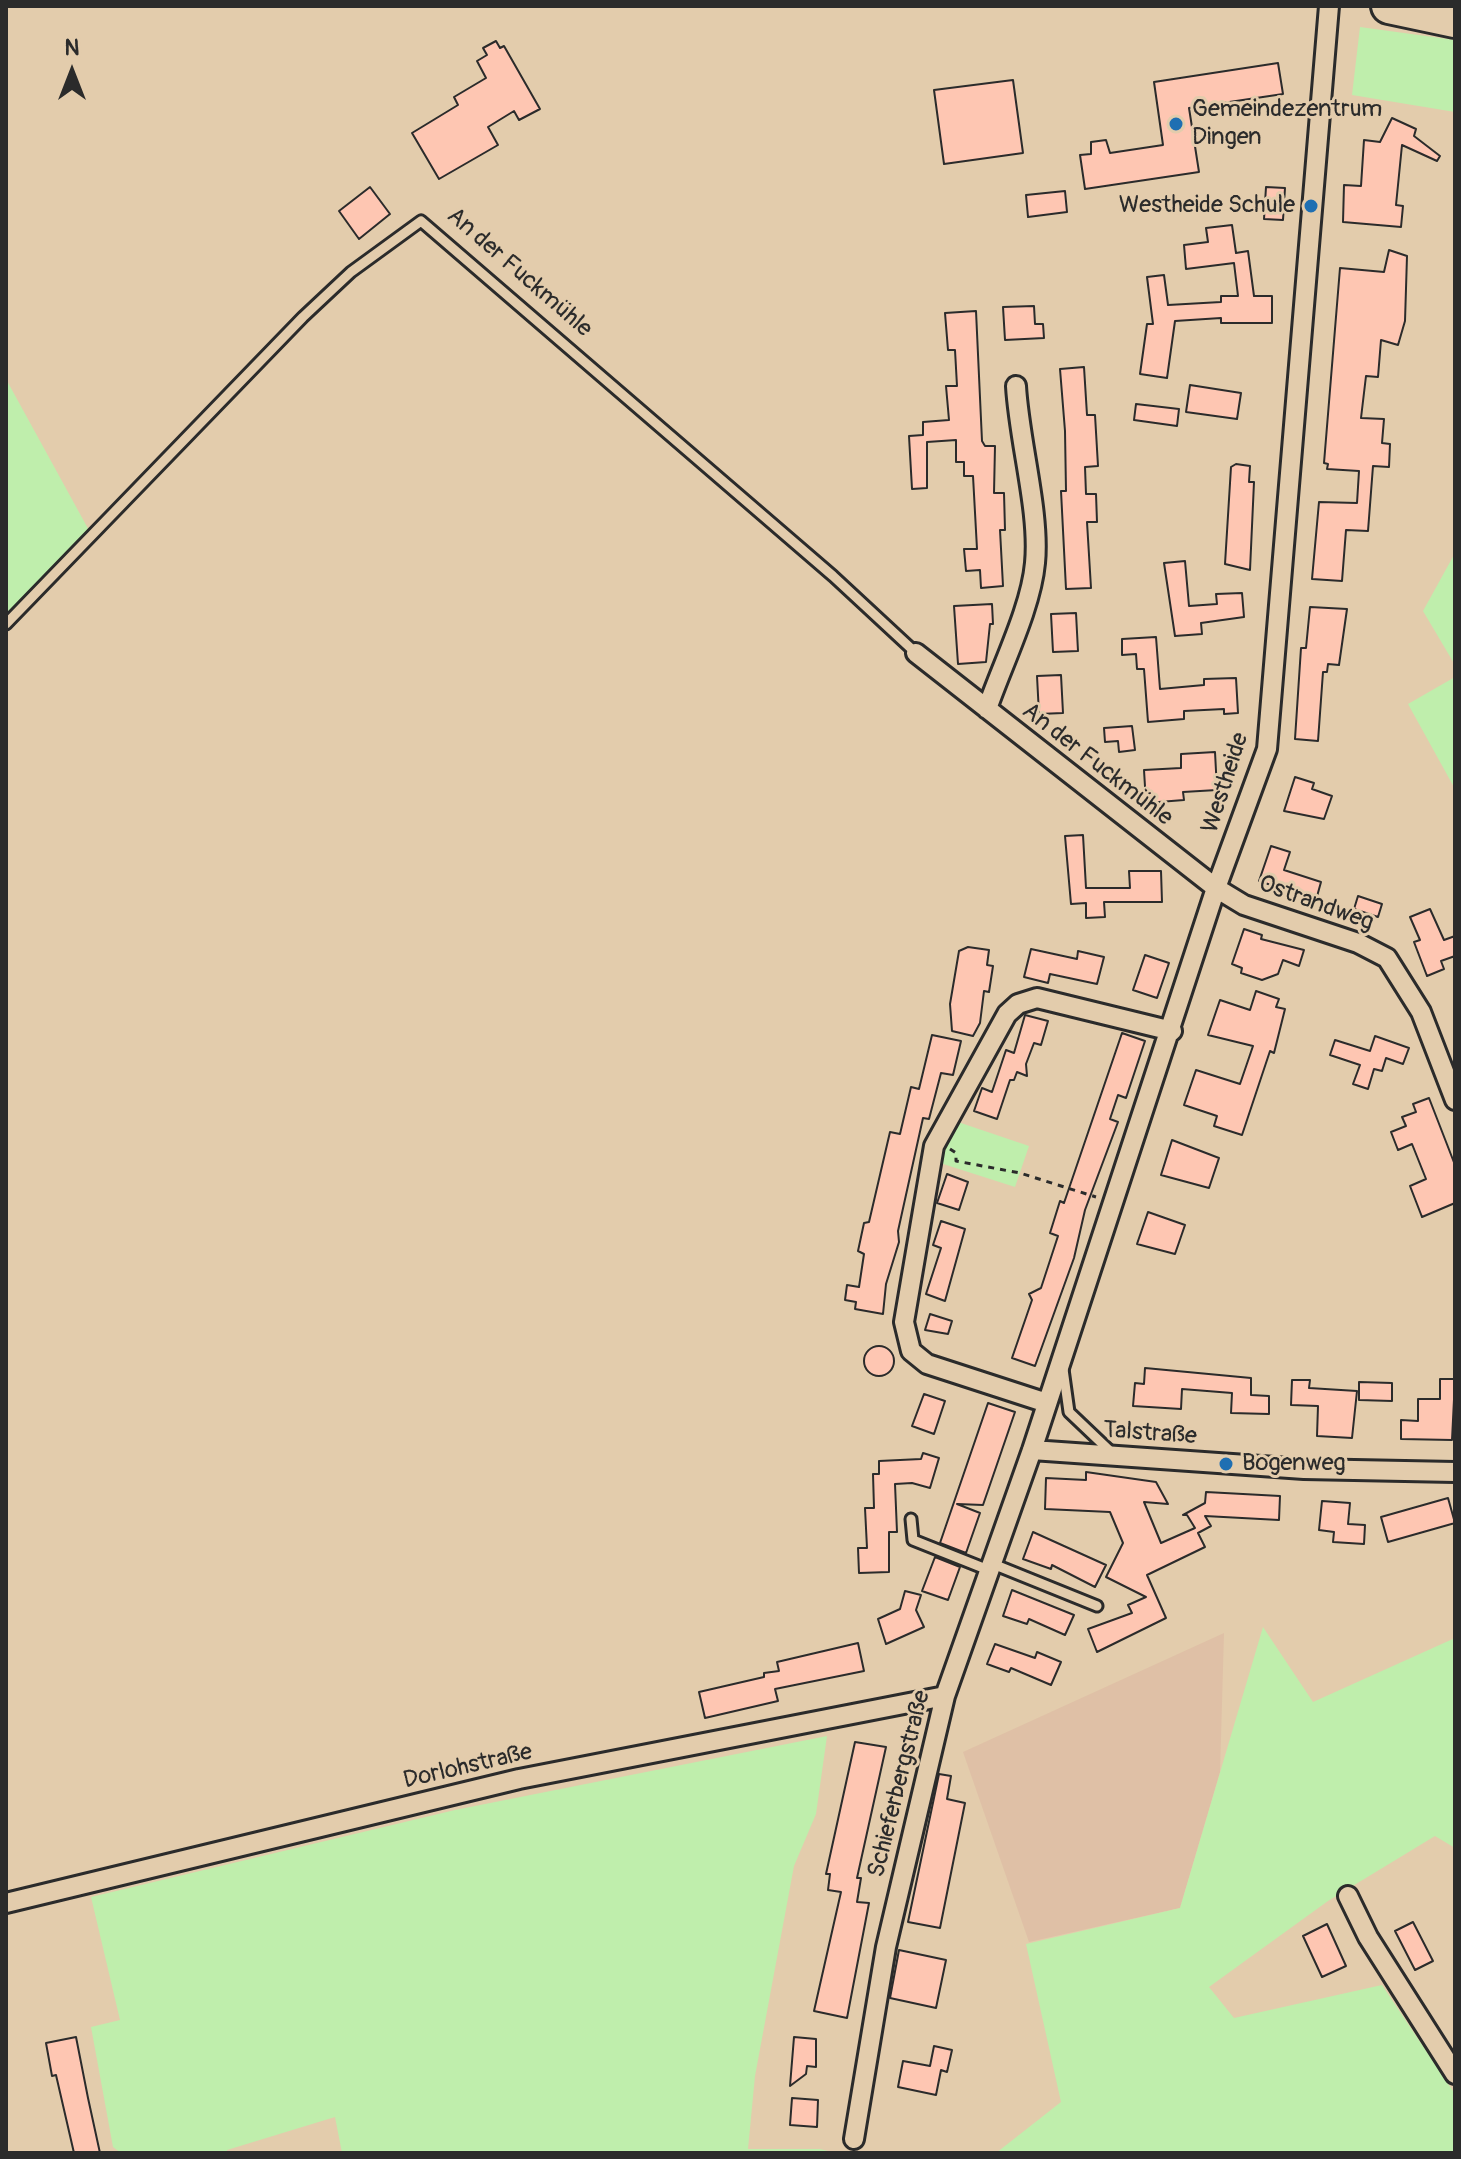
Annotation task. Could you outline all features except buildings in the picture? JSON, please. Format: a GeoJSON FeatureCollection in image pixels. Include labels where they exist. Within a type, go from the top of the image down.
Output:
{"type":"FeatureCollection","features":[{"type":"Feature","properties":{"kind":"highway"},"geometry":{"type":"LineString","coordinates":[[1389,6],[1455,20]]}},
{"type":"Feature","properties":{"kind":"street","name":"Westheide"},"geometry":{"type":"LineString","coordinates":[[1032,1450],[1172,1031],[1216,888],[1267,749],[1329,6]]}},
{"type":"Feature","properties":{"kind":"street","name":"An der Fuckmühle"},"geometry":{"type":"LineString","coordinates":[[987,709],[1035,565],[1035,535],[1018,432],[1016,386]]}},
{"type":"Feature","properties":{"kind":"street","name":"An der Fuckmühle"},"geometry":{"type":"LineString","coordinates":[[916,653],[1216,888]]}},
{"type":"Feature","properties":{"kind":"street","name":"Ostrandweg"},"geometry":{"type":"LineString","coordinates":[[1216,888],[1244,905],[1358,943],[1387,958],[1421,1012],[1455,1100]]}},
{"type":"Feature","properties":{"kind":"street"},"geometry":{"type":"LineString","coordinates":[[1047,1403],[927,1364],[908,1343],[904,1322],[934,1146],[992,1036],[1018,1004],[1037,998],[1172,1031]]}},
{"type":"Feature","properties":{"kind":"street","name":"Talstraße"},"geometry":{"type":"LineString","coordinates":[[1032,1450],[1304,1469],[1455,1472]]}},
{"type":"Feature","properties":{"kind":"street","name":"Schieferbergstraße"},"geometry":{"type":"LineString","coordinates":[[852,2146],[886,1947],[945,1696],[1032,1450]]}},
{"type":"Feature","properties":{"kind":"street","name":"Dorlohstraße"},"geometry":{"type":"LineString","coordinates":[[6,1903],[519,1779],[945,1696]]}},
{"type":"Feature","properties":{"kind":"street"},"geometry":{"type":"LineString","coordinates":[[1348,1896],[1368,1937],[1455,2074]]}},
{"type":"Feature","properties":{"kind":"lane","name":"An der Fuckmühle"},"geometry":{"type":"LineString","coordinates":[[6,624],[303,317],[351,272],[421,221],[833,576],[916,653]]}},
{"type":"Feature","properties":{"kind":"lane"},"geometry":{"type":"LineString","coordinates":[[1061,1359],[1069,1412],[1113,1454]]}},
{"type":"Feature","properties":{"kind":"lane"},"geometry":{"type":"LineString","coordinates":[[911,1519],[913,1540],[1097,1606]]}},
{"type":"Feature","properties":{"kind":"path"},"geometry":{"type":"LineString","coordinates":[[956,1153],[956,1161],[1020,1173],[1113,1204]]}},
{"type":"Feature","properties":{"kind":"shaded area"},"geometry":{"type":"Polygon","coordinates":[[[1224,1633],[1220,1772],[1180,1908],[1029,1942],[963,1752],[1224,1633]]]}},
{"type":"Feature","properties":{"kind":"green space"},"geometry":{"type":"Polygon","coordinates":[[[1360,27],[1455,40],[1455,112],[1352,95],[1360,27]]]}},
{"type":"Feature","properties":{"kind":"green space"},"geometry":{"type":"Polygon","coordinates":[[[6,379],[91,534],[6,621],[6,379]]]}},
{"type":"Feature","properties":{"kind":"green space"},"geometry":{"type":"Polygon","coordinates":[[[1455,553],[1455,665],[1423,611],[1455,553]]]}},
{"type":"Feature","properties":{"kind":"green space"},"geometry":{"type":"Polygon","coordinates":[[[1455,677],[1455,789],[1408,704],[1455,677]]]}},
{"type":"Feature","properties":{"kind":"green space"},"geometry":{"type":"Polygon","coordinates":[[[955,1121],[1029,1146],[1015,1187],[937,1162],[938,1152],[955,1121]]]}},
{"type":"Feature","properties":{"kind":"green space"},"geometry":{"type":"Polygon","coordinates":[[[1263,1627],[1313,1702],[1455,1638],[1455,1848],[1435,1836],[1328,1901],[1209,1987],[1234,2018],[1382,1985],[1455,2094],[1455,2153],[996,2153],[1061,2102],[1026,1944],[1180,1908],[1263,1627]]]}},
{"type":"Feature","properties":{"kind":"green space"},"geometry":{"type":"Polygon","coordinates":[[[827,1736],[816,1814],[794,1866],[755,2076],[748,2149],[820,2149],[836,2153],[342,2153],[335,2117],[227,2150],[227,2153],[121,2153],[113,2147],[91,2027],[120,2020],[91,1897],[455,1810],[827,1736]]]}},
{"type":"Feature","properties":{"kind":"place","name":"Gemeindezentrum Dingen"},"geometry":{"type":"Point","coordinates":[1176,124]}},
{"type":"Feature","properties":{"kind":"place","name":"Westheide Schule"},"geometry":{"type":"Point","coordinates":[1311,206]}},
{"type":"Feature","properties":{"kind":"place","name":"Bogenweg"},"geometry":{"type":"Point","coordinates":[1226,1464]}}]}
